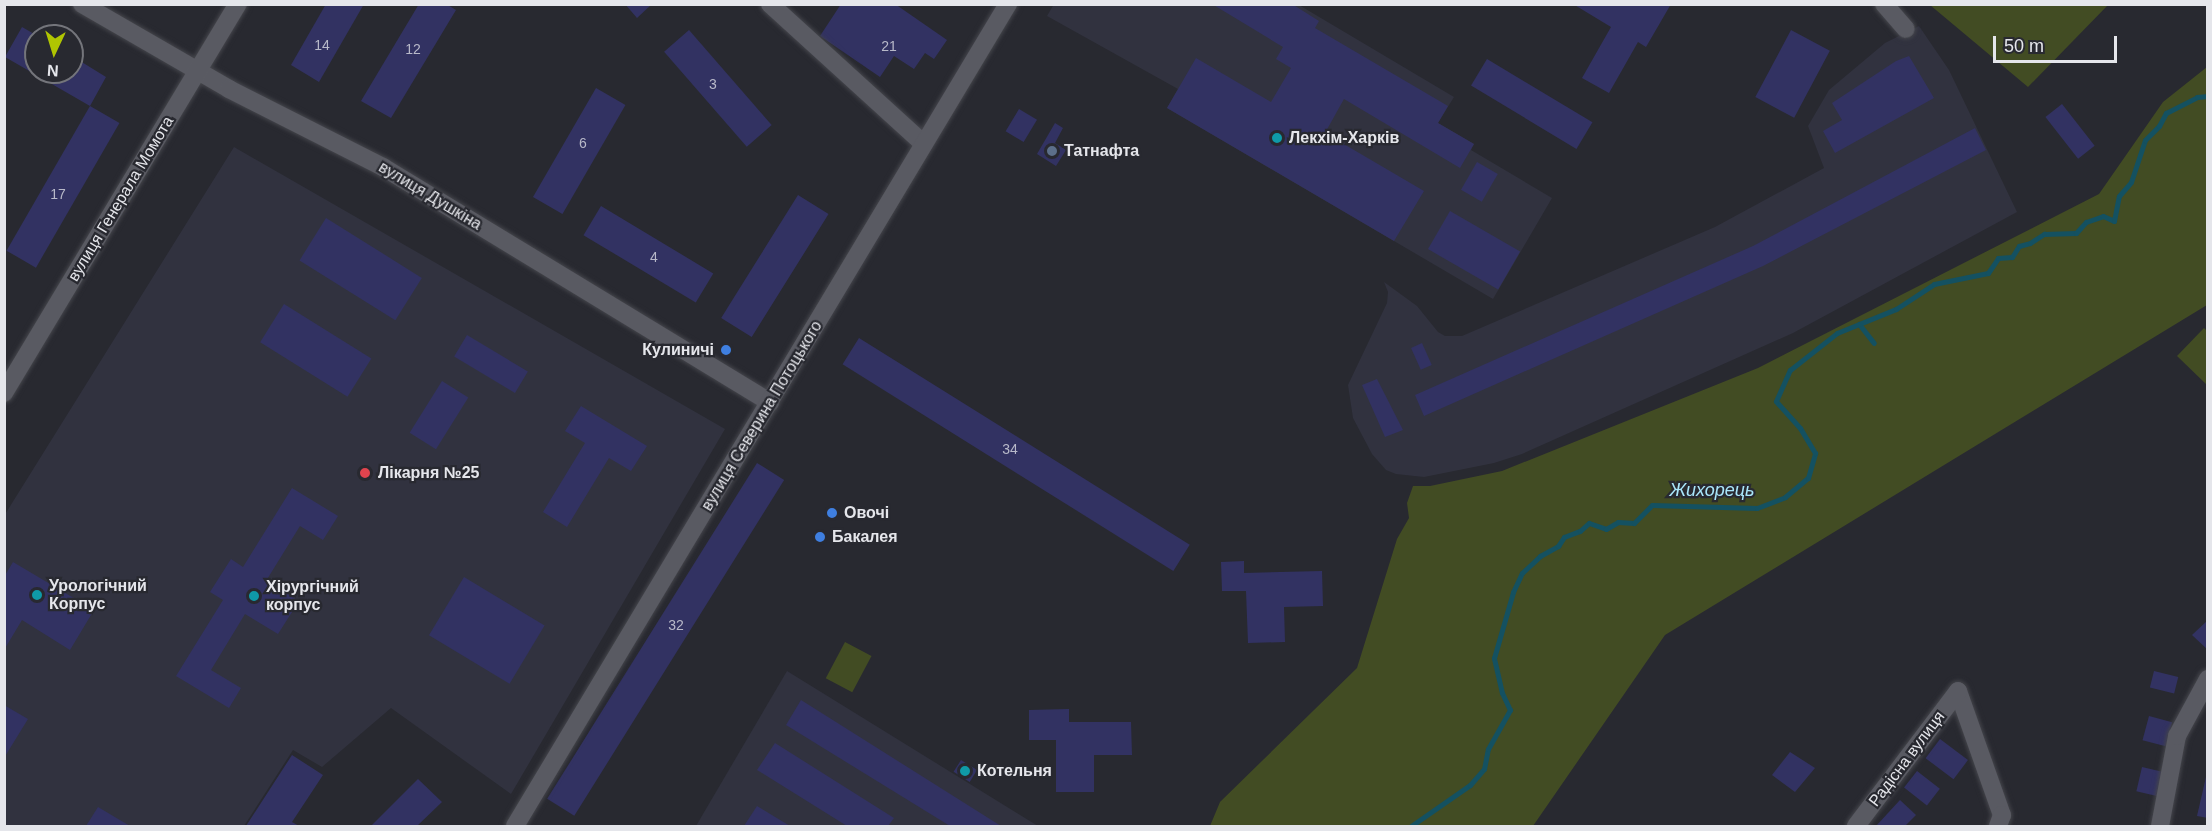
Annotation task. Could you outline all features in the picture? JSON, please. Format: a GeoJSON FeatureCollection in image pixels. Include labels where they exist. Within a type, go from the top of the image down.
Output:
{"type":"FeatureCollection","features":[{"type":"Feature","properties":{"kind":"street","name":"вулиця Душкіна"},"geometry":{"type":"LineString","coordinates":[[82,4],[229,89],[383,167],[770,402]]}},
{"type":"Feature","properties":{"kind":"street","name":"вулиця Генерала Момота"},"geometry":{"type":"LineString","coordinates":[[4,393],[238,4]]}},
{"type":"Feature","properties":{"kind":"street"},"geometry":{"type":"LineString","coordinates":[[770,4],[924,144]]}},
{"type":"Feature","properties":{"kind":"street","name":"вулиця Северина Потоцького"},"geometry":{"type":"LineString","coordinates":[[515,826],[1008,4]]}},
{"type":"Feature","properties":{"kind":"street"},"geometry":{"type":"LineString","coordinates":[[1884,4],[1905,29]]}},
{"type":"Feature","properties":{"kind":"street"},"geometry":{"type":"LineString","coordinates":[[2160,826],[2177,736],[2208,679]]}},
{"type":"Feature","properties":{"kind":"street","name":"Радісна вулиця"},"geometry":{"type":"LineString","coordinates":[[1856,826],[1959,691],[2002,815],[1998,826]]}},
{"type":"Feature","properties":{"kind":"shaded area"},"geometry":{"type":"Polygon","coordinates":[[[1054,4],[1299,5],[1454,97],[1438,123],[1474,144],[1471,150],[1552,198],[1493,299],[1167,108],[1178,89],[1047,16],[1054,4]]]}},
{"type":"Feature","properties":{"kind":"shaded area"},"geometry":{"type":"Polygon","coordinates":[[[1919,26],[1949,70],[2017,212],[1793,333],[1522,454],[1494,463],[1424,477],[1396,474],[1386,470],[1372,454],[1353,418],[1348,385],[1387,303],[1388,292],[1384,282],[1417,306],[1438,332],[1445,336],[1462,336],[1715,227],[1824,168],[1808,126],[1829,90],[1885,43],[1919,26]]]}},
{"type":"Feature","properties":{"kind":"shaded area","name":"Лікарня №25"},"geometry":{"type":"Polygon","coordinates":[[[234,147],[725,429],[511,794],[391,708],[322,767],[293,750],[244,826],[5,826],[4,516],[234,147]]]}},
{"type":"Feature","properties":{"kind":"shaded area"},"geometry":{"type":"Polygon","coordinates":[[[787,671],[1038,826],[696,826],[787,671]]]}},
{"type":"Feature","properties":{"kind":"green space"},"geometry":{"type":"Polygon","coordinates":[[[1930,5],[2108,5],[2028,87],[1930,5]]]}},
{"type":"Feature","properties":{"kind":"green space"},"geometry":{"type":"Polygon","coordinates":[[[2207,67],[2207,305],[1665,635],[1533,826],[1210,826],[1220,802],[1357,668],[1397,539],[1409,518],[1407,503],[1413,486],[1430,486],[1502,471],[1758,368],[2099,194],[2163,102],[2207,67]]]}},
{"type":"Feature","properties":{"kind":"green space"},"geometry":{"type":"Polygon","coordinates":[[[2204,328],[2207,331],[2207,385],[2177,356],[2204,328]]]}},
{"type":"Feature","properties":{"kind":"green space"},"geometry":{"type":"Polygon","coordinates":[[[845,642],[871,656],[852,692],[826,678],[845,642]]]}},
{"type":"Feature","properties":{"kind":"building"},"geometry":{"type":"Polygon","coordinates":[[[326,4],[364,4],[319,82],[291,65],[326,4]]]}},
{"type":"Feature","properties":{"kind":"building"},"geometry":{"type":"Polygon","coordinates":[[[419,4],[446,4],[456,10],[391,118],[361,101],[419,4]]]}},
{"type":"Feature","properties":{"kind":"building"},"geometry":{"type":"Polygon","coordinates":[[[625,4],[652,4],[637,18],[625,4]]]}},
{"type":"Feature","properties":{"kind":"building"},"geometry":{"type":"Polygon","coordinates":[[[841,4],[895,4],[947,40],[934,59],[925,53],[914,69],[894,56],[880,77],[820,36],[841,4]]]}},
{"type":"Feature","properties":{"kind":"building","name":"Лекхім-Харків"},"geometry":{"type":"Polygon","coordinates":[[[1212,4],[1292,4],[1319,21],[1315,28],[1448,106],[1438,123],[1474,144],[1460,168],[1344,99],[1325,133],[1424,191],[1394,241],[1167,108],[1196,58],[1271,102],[1291,68],[1276,59],[1283,47],[1212,4]]]}},
{"type":"Feature","properties":{"kind":"building"},"geometry":{"type":"Polygon","coordinates":[[[1573,4],[1671,4],[1646,47],[1638,42],[1609,93],[1582,78],[1611,27],[1573,4]]]}},
{"type":"Feature","properties":{"kind":"building"},"geometry":{"type":"Polygon","coordinates":[[[22,27],[24,28],[24,68],[5,57],[22,27]]]}},
{"type":"Feature","properties":{"kind":"building"},"geometry":{"type":"Polygon","coordinates":[[[689,30],[772,125],[747,147],[664,52],[689,30]]]}},
{"type":"Feature","properties":{"kind":"building"},"geometry":{"type":"Polygon","coordinates":[[[1791,30],[1830,51],[1794,118],[1755,97],[1791,30]]]}},
{"type":"Feature","properties":{"kind":"building"},"geometry":{"type":"Polygon","coordinates":[[[1909,56],[1934,98],[1835,153],[1823,131],[1842,120],[1832,103],[1896,61],[1909,56]]]}},
{"type":"Feature","properties":{"kind":"building"},"geometry":{"type":"Polygon","coordinates":[[[1487,59],[1592,122],[1576,149],[1471,86],[1487,59]]]}},
{"type":"Feature","properties":{"kind":"building"},"geometry":{"type":"Polygon","coordinates":[[[84,63],[106,77],[90,106],[52,84],[84,84],[84,63]]]}},
{"type":"Feature","properties":{"kind":"building"},"geometry":{"type":"Polygon","coordinates":[[[596,88],[625,105],[562,214],[533,197],[596,88]]]}},
{"type":"Feature","properties":{"kind":"building"},"geometry":{"type":"Polygon","coordinates":[[[2062,104],[2095,146],[2078,159],[2045,117],[2062,104]]]}},
{"type":"Feature","properties":{"kind":"building"},"geometry":{"type":"Polygon","coordinates":[[[90,106],[119,123],[36,268],[7,251],[90,106]]]}},
{"type":"Feature","properties":{"kind":"building"},"geometry":{"type":"Polygon","coordinates":[[[1019,109],[1037,120],[1024,142],[1006,131],[1019,109]]]}},
{"type":"Feature","properties":{"kind":"building"},"geometry":{"type":"Polygon","coordinates":[[[1055,123],[1063,128],[1055,143],[1066,150],[1056,166],[1037,154],[1055,123]]]}},
{"type":"Feature","properties":{"kind":"building"},"geometry":{"type":"Polygon","coordinates":[[[1975,128],[1986,150],[1763,266],[1424,416],[1415,395],[1753,246],[1975,128]]]}},
{"type":"Feature","properties":{"kind":"building"},"geometry":{"type":"Polygon","coordinates":[[[1477,162],[1498,174],[1482,202],[1461,190],[1477,162]]]}},
{"type":"Feature","properties":{"kind":"building"},"geometry":{"type":"Polygon","coordinates":[[[798,195],[829,214],[752,337],[721,318],[798,195]]]}},
{"type":"Feature","properties":{"kind":"building"},"geometry":{"type":"Polygon","coordinates":[[[601,206],[713,273],[696,303],[583,235],[601,206]]]}},
{"type":"Feature","properties":{"kind":"building"},"geometry":{"type":"Polygon","coordinates":[[[1450,211],[1520,252],[1498,290],[1428,249],[1450,211]]]}},
{"type":"Feature","properties":{"kind":"building"},"geometry":{"type":"Polygon","coordinates":[[[326,218],[422,278],[395,320],[300,260],[326,218]]]}},
{"type":"Feature","properties":{"kind":"building"},"geometry":{"type":"Polygon","coordinates":[[[284,304],[371,359],[348,397],[260,342],[284,304]]]}},
{"type":"Feature","properties":{"kind":"building"},"geometry":{"type":"Polygon","coordinates":[[[467,335],[528,372],[515,393],[454,356],[467,335]]]}},
{"type":"Feature","properties":{"kind":"building"},"geometry":{"type":"Polygon","coordinates":[[[859,338],[1190,545],[1173,571],[843,364],[859,338]]]}},
{"type":"Feature","properties":{"kind":"building"},"geometry":{"type":"Polygon","coordinates":[[[1422,343],[1432,365],[1421,370],[1411,348],[1422,343]]]}},
{"type":"Feature","properties":{"kind":"building"},"geometry":{"type":"Polygon","coordinates":[[[1377,379],[1403,430],[1385,437],[1362,385],[1377,379]]]}},
{"type":"Feature","properties":{"kind":"building"},"geometry":{"type":"Polygon","coordinates":[[[442,381],[468,397],[436,449],[410,433],[442,381]]]}},
{"type":"Feature","properties":{"kind":"building"},"geometry":{"type":"Polygon","coordinates":[[[581,406],[647,446],[631,471],[609,458],[567,527],[543,512],[585,443],[565,431],[581,406]]]}},
{"type":"Feature","properties":{"kind":"building"},"geometry":{"type":"Polygon","coordinates":[[[757,463],[784,480],[574,816],[547,799],[757,463]]]}},
{"type":"Feature","properties":{"kind":"building","name":"Хірургічний корпус"},"geometry":{"type":"Polygon","coordinates":[[[292,488],[338,516],[323,540],[300,526],[266,581],[299,601],[278,634],[245,614],[211,670],[241,688],[229,708],[176,676],[223,600],[210,592],[231,559],[243,567],[292,488]]]}},
{"type":"Feature","properties":{"kind":"building"},"geometry":{"type":"Polygon","coordinates":[[[1244,561],[1244,573],[1322,571],[1323,606],[1284,607],[1285,642],[1248,643],[1246,591],[1222,591],[1221,562],[1244,561]]]}},
{"type":"Feature","properties":{"kind":"building","name":"Урологічний Корпус"},"geometry":{"type":"Polygon","coordinates":[[[13,562],[94,610],[70,650],[22,620],[4,650],[4,577],[13,562]]]}},
{"type":"Feature","properties":{"kind":"building"},"geometry":{"type":"Polygon","coordinates":[[[464,577],[545,625],[510,684],[429,635],[464,577]]]}},
{"type":"Feature","properties":{"kind":"building"},"geometry":{"type":"Polygon","coordinates":[[[2208,620],[2208,650],[2192,635],[2208,620]]]}},
{"type":"Feature","properties":{"kind":"building"},"geometry":{"type":"Polygon","coordinates":[[[2154,671],[2178,677],[2174,694],[2150,687],[2154,671]]]}},
{"type":"Feature","properties":{"kind":"building"},"geometry":{"type":"Polygon","coordinates":[[[801,700],[1001,826],[950,826],[786,725],[801,700]]]}},
{"type":"Feature","properties":{"kind":"building"},"geometry":{"type":"Polygon","coordinates":[[[4,705],[28,719],[4,758],[4,705]]]}},
{"type":"Feature","properties":{"kind":"building"},"geometry":{"type":"Polygon","coordinates":[[[1069,709],[1069,722],[1131,722],[1132,755],[1094,755],[1094,792],[1056,792],[1056,740],[1029,740],[1029,710],[1069,709]]]}},
{"type":"Feature","properties":{"kind":"building"},"geometry":{"type":"Polygon","coordinates":[[[2149,716],[2172,722],[2166,746],[2143,740],[2149,716]]]}},
{"type":"Feature","properties":{"kind":"building"},"geometry":{"type":"Polygon","coordinates":[[[1940,739],[1968,760],[1954,779],[1926,758],[1940,739]]]}},
{"type":"Feature","properties":{"kind":"building"},"geometry":{"type":"Polygon","coordinates":[[[775,743],[894,818],[888,826],[847,826],[757,770],[775,743]]]}},
{"type":"Feature","properties":{"kind":"building"},"geometry":{"type":"Polygon","coordinates":[[[1790,752],[1815,768],[1795,792],[1772,775],[1790,752]]]}},
{"type":"Feature","properties":{"kind":"building"},"geometry":{"type":"Polygon","coordinates":[[[292,755],[323,775],[292,822],[299,826],[246,826],[292,755]]]}},
{"type":"Feature","properties":{"kind":"building","name":"Котельня"},"geometry":{"type":"Polygon","coordinates":[[[961,760],[977,770],[970,782],[954,772],[961,760]]]}},
{"type":"Feature","properties":{"kind":"building"},"geometry":{"type":"Polygon","coordinates":[[[2142,767],[2164,772],[2159,797],[2136,791],[2142,767]]]}},
{"type":"Feature","properties":{"kind":"building"},"geometry":{"type":"Polygon","coordinates":[[[1917,771],[1940,789],[1927,805],[1904,788],[1917,771]]]}},
{"type":"Feature","properties":{"kind":"building"},"geometry":{"type":"Polygon","coordinates":[[[2206,777],[2208,777],[2208,818],[2197,816],[2206,777]]]}},
{"type":"Feature","properties":{"kind":"building"},"geometry":{"type":"Polygon","coordinates":[[[418,779],[442,802],[417,826],[371,826],[418,779]]]}},
{"type":"Feature","properties":{"kind":"building"},"geometry":{"type":"Polygon","coordinates":[[[1900,800],[1916,815],[1905,826],[1876,826],[1900,800]]]}},
{"type":"Feature","properties":{"kind":"building"},"geometry":{"type":"Polygon","coordinates":[[[757,806],[790,826],[744,826],[757,806]]]}},
{"type":"Feature","properties":{"kind":"building"},"geometry":{"type":"Polygon","coordinates":[[[98,807],[130,826],[86,826],[98,807]]]}},
{"type":"Feature","properties":{"kind":"waterway","name":"Жихорець"},"geometry":{"type":"LineString","coordinates":[[1411,826],[1470,785],[1484,769],[1488,749],[1510,710],[1502,693],[1494,658],[1513,592],[1522,573],[1540,556],[1558,546],[1564,537],[1580,531],[1589,523],[1606,529],[1618,522],[1634,523],[1652,505],[1757,508],[1785,497],[1808,478],[1815,453],[1800,428],[1776,401],[1790,370],[1837,333],[1896,309],[1934,284],[1988,273],[1998,258],[2012,257],[2019,246],[2030,243],[2044,234],[2076,233],[2086,222],[2103,216],[2114,221],[2119,196],[2131,182],[2145,140],[2159,126],[2166,113],[2197,97],[2208,96]]}},
{"type":"Feature","properties":{"kind":"waterway"},"geometry":{"type":"LineString","coordinates":[[1859,324],[1874,343]]}},
{"type":"Feature","properties":{"kind":"place","name":"Лекхім-Харків"},"geometry":{"type":"Point","coordinates":[1277,138]}},
{"type":"Feature","properties":{"kind":"place","name":"Татнафта"},"geometry":{"type":"Point","coordinates":[1052,151]}},
{"type":"Feature","properties":{"kind":"place","name":"Кулиничі"},"geometry":{"type":"Point","coordinates":[726,350]}},
{"type":"Feature","properties":{"kind":"place","name":"Лікарня №25"},"geometry":{"type":"Point","coordinates":[365,473]}},
{"type":"Feature","properties":{"kind":"place","name":"Овочі"},"geometry":{"type":"Point","coordinates":[832,513]}},
{"type":"Feature","properties":{"kind":"place","name":"Бакалея"},"geometry":{"type":"Point","coordinates":[820,537]}},
{"type":"Feature","properties":{"kind":"place","name":"Урологічний Корпус"},"geometry":{"type":"Point","coordinates":[37,595]}},
{"type":"Feature","properties":{"kind":"place","name":"Хірургічний корпус"},"geometry":{"type":"Point","coordinates":[254,596]}},
{"type":"Feature","properties":{"kind":"place","name":"Котельня"},"geometry":{"type":"Point","coordinates":[965,771]}}]}
